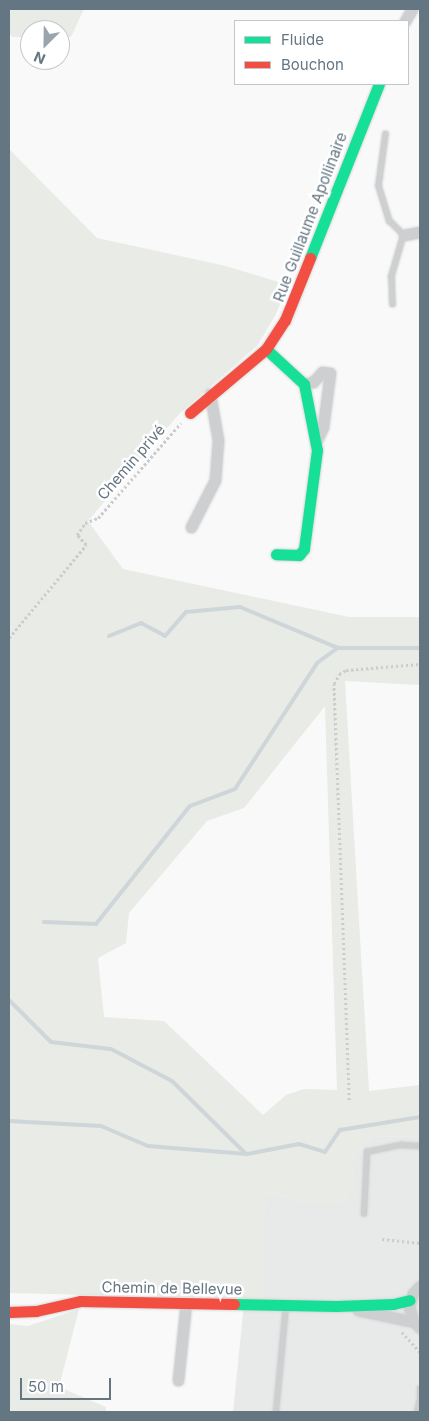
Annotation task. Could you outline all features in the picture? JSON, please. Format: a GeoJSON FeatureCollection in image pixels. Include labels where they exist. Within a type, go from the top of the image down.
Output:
{"type":"FeatureCollection","features":[{"type":"Feature","properties":{"kind":"street"},"geometry":{"type":"LineString","coordinates":[[406,20],[412,9]]}},
{"type":"Feature","properties":{"kind":"street","name":"Rue Guillaume Apollinaire"},"geometry":{"type":"LineString","coordinates":[[190,413],[210,394],[266,349],[298,294],[379,85]]}},
{"type":"Feature","properties":{"kind":"street"},"geometry":{"type":"LineString","coordinates":[[404,235],[420,232]]}},
{"type":"Feature","properties":{"kind":"street"},"geometry":{"type":"LineString","coordinates":[[266,349],[304,384],[316,442],[304,549],[299,555],[276,554]]}},
{"type":"Feature","properties":{"kind":"street"},"geometry":{"type":"LineString","coordinates":[[304,384],[313,382],[322,372],[330,373],[323,427],[316,442]]}},
{"type":"Feature","properties":{"kind":"street"},"geometry":{"type":"LineString","coordinates":[[191,527],[215,480],[218,440],[210,394]]}},
{"type":"Feature","properties":{"kind":"street"},"geometry":{"type":"LineString","coordinates":[[417,1325],[410,1300],[420,1286]]}},
{"type":"Feature","properties":{"kind":"street","name":"Chemin de Bellevue"},"geometry":{"type":"LineString","coordinates":[[9,1312],[36,1311],[80,1301],[336,1306],[393,1304],[410,1300]]}},
{"type":"Feature","properties":{"kind":"street"},"geometry":{"type":"LineString","coordinates":[[178,1380],[186,1303]]}},
{"type":"Feature","properties":{"kind":"street","name":"Chemin de Bellevue"},"geometry":{"type":"LineString","coordinates":[[336,1306],[417,1325]]}},
{"type":"Feature","properties":{"kind":"lane"},"geometry":{"type":"LineString","coordinates":[[386,134],[379,186],[390,221],[404,235],[392,276],[393,304]]}},
{"type":"Feature","properties":{"kind":"lane"},"geometry":{"type":"LineString","coordinates":[[364,1214],[368,1152],[401,1145],[420,1146]]}},
{"type":"Feature","properties":{"kind":"lane"},"geometry":{"type":"LineString","coordinates":[[276,1412],[286,1304]]}},
{"type":"Feature","properties":{"kind":"lane"},"geometry":{"type":"LineString","coordinates":[[418,1411],[420,1389]]}},
{"type":"Feature","properties":{"kind":"path","name":"Chemin privé"},"geometry":{"type":"LineString","coordinates":[[9,638],[86,545],[77,535],[85,523],[98,518],[190,413]]}},
{"type":"Feature","properties":{"kind":"path"},"geometry":{"type":"LineString","coordinates":[[349,1100],[334,684],[339,674],[346,670],[420,664]]}},
{"type":"Feature","properties":{"kind":"path"},"geometry":{"type":"LineString","coordinates":[[382,1239],[420,1243]]}},
{"type":"Feature","properties":{"kind":"path"},"geometry":{"type":"LineString","coordinates":[[396,1327],[420,1352]]}},
{"type":"Feature","properties":{"kind":"shaded area"},"geometry":{"type":"Polygon","coordinates":[[[9,9],[84,9],[71,37],[70,20],[20,20],[20,37],[13,37],[9,34],[9,9]]]}},
{"type":"Feature","properties":{"kind":"shaded area"},"geometry":{"type":"Polygon","coordinates":[[[9,149],[97,238],[226,266],[288,285],[276,314],[257,346],[180,413],[88,521],[123,569],[349,617],[420,617],[420,685],[345,681],[369,1091],[420,1085],[420,1137],[372,1136],[354,1155],[351,1166],[355,1184],[351,1194],[340,1204],[306,1203],[267,1192],[264,1299],[9,1293],[9,149]],[[325,706],[244,808],[207,821],[129,913],[126,943],[98,958],[104,1017],[164,1021],[263,1115],[286,1095],[304,1089],[337,1090],[325,706]]]}},
{"type":"Feature","properties":{"kind":"shaded area"},"geometry":{"type":"Polygon","coordinates":[[[372,1136],[420,1137],[420,1412],[233,1412],[244,1304],[267,1192],[306,1203],[355,1184],[351,1166],[354,1155],[372,1136]]]}},
{"type":"Feature","properties":{"kind":"shaded area"},"geometry":{"type":"Polygon","coordinates":[[[79,1309],[59,1387],[106,1407],[106,1412],[9,1412],[9,1324],[28,1326],[79,1309]]]}},
{"type":"Feature","properties":{"kind":"waterway"},"geometry":{"type":"LineString","coordinates":[[109,636],[141,623],[165,636],[186,612],[240,607],[338,648]]}},
{"type":"Feature","properties":{"kind":"waterway"},"geometry":{"type":"LineString","coordinates":[[44,922],[96,924],[190,806],[235,789],[317,663],[338,648],[420,648]]}},
{"type":"Feature","properties":{"kind":"waterway"},"geometry":{"type":"LineString","coordinates":[[9,1000],[51,1042],[111,1049],[172,1081],[246,1154]]}},
{"type":"Feature","properties":{"kind":"waterway"},"geometry":{"type":"LineString","coordinates":[[9,1121],[101,1126],[148,1146],[247,1154],[299,1144],[325,1152],[340,1130],[420,1117]]}},
{"type":"Feature","properties":{"kind":"traffic: fast"},"geometry":{"type":"LineString","coordinates":[[310,258],[379,85]]}},
{"type":"Feature","properties":{"kind":"traffic: fast"},"geometry":{"type":"LineString","coordinates":[[266,349],[304,384],[317,450],[304,549],[299,555],[276,554]]}},
{"type":"Feature","properties":{"kind":"traffic: fast"},"geometry":{"type":"LineString","coordinates":[[234,1304],[336,1306],[393,1304],[410,1300]]}},
{"type":"Feature","properties":{"kind":"traffic: jam"},"geometry":{"type":"LineString","coordinates":[[190,413],[266,349],[285,320],[310,258]]}},
{"type":"Feature","properties":{"kind":"traffic: jam"},"geometry":{"type":"LineString","coordinates":[[9,1312],[36,1311],[80,1301],[234,1304]]}}]}
